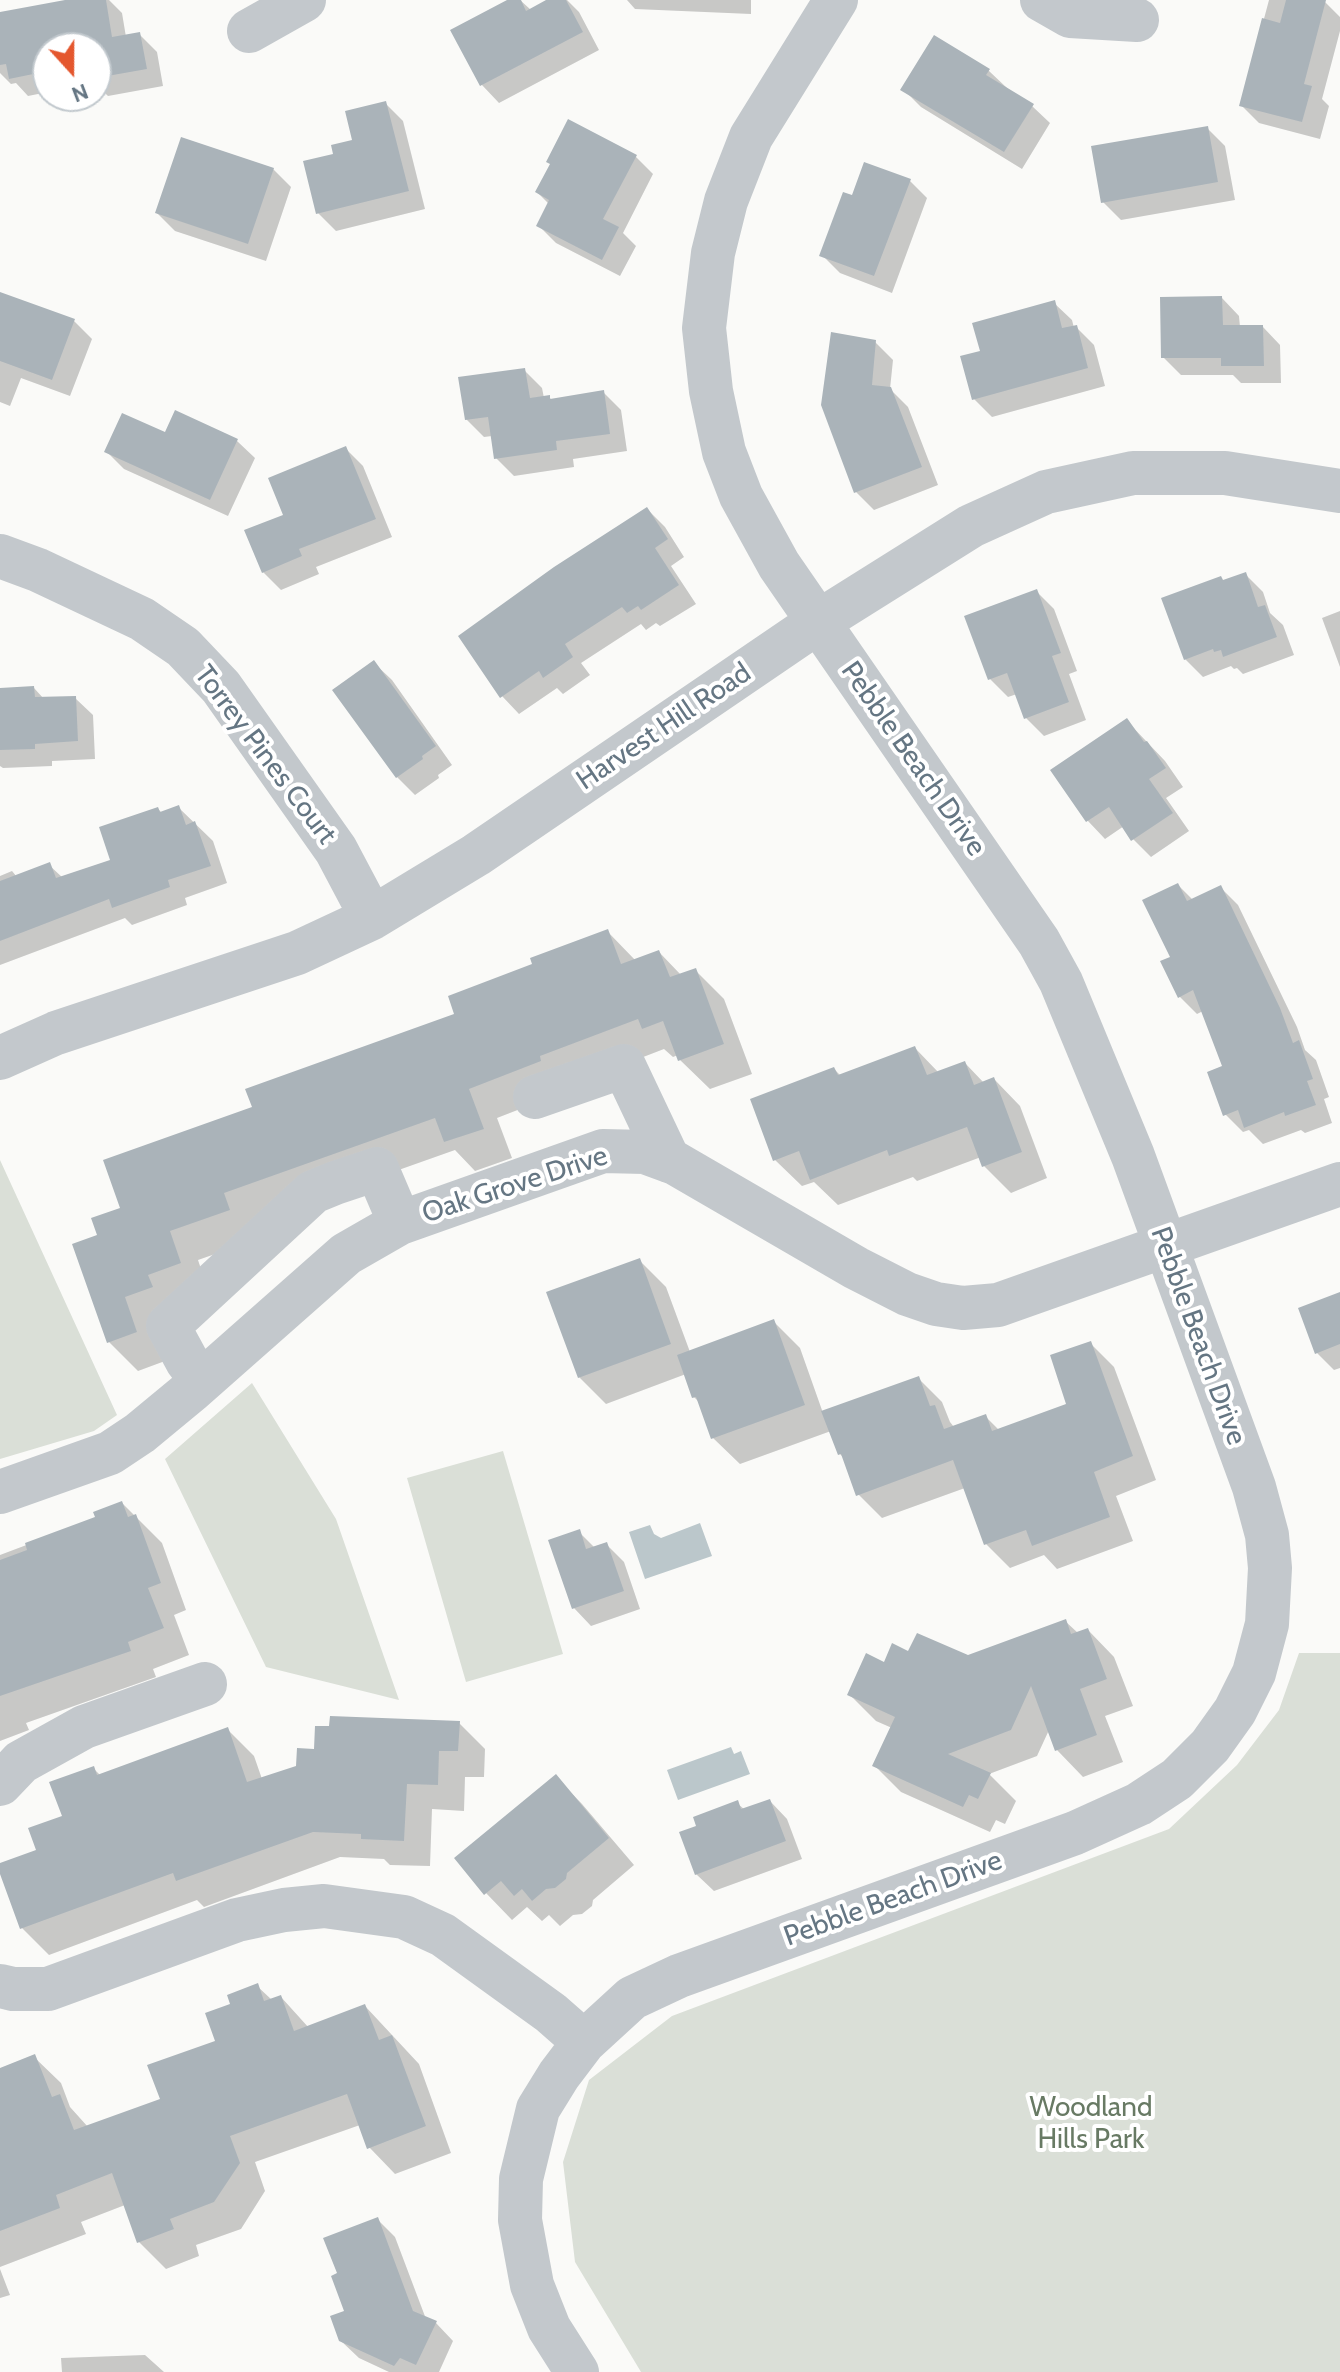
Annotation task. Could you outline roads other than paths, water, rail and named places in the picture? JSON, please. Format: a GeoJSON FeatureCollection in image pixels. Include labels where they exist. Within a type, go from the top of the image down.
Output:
{"type":"FeatureCollection","features":[{"type":"Feature","properties":{"kind":"street"},"geometry":{"type":"LineString","coordinates":[[249,31],[304,0]]}},
{"type":"Feature","properties":{"kind":"street","name":"Pebble Beach Drive"},"geometry":{"type":"LineString","coordinates":[[577,2372],[549,2328],[532,2285],[520,2220],[521,2179],[538,2109],[584,2042],[632,1998],[679,1976],[1075,1833],[1139,1804],[1177,1779],[1210,1746],[1235,1711],[1254,1673],[1267,1624],[1270,1568],[1267,1535],[1254,1487],[1133,1156],[1061,982],[1046,955],[779,565],[741,496],[724,452],[711,391],[704,328],[713,253],[731,188],[751,137],[836,0]]}},
{"type":"Feature","properties":{"kind":"street"},"geometry":{"type":"LineString","coordinates":[[1042,0],[1070,16],[1137,20]]}},
{"type":"Feature","properties":{"kind":"street","name":"Harvest Hill Road"},"geometry":{"type":"LineString","coordinates":[[0,1058],[56,1033],[297,953],[372,918],[476,855],[818,622],[971,526],[1046,492],[1133,473],[1225,473],[1340,491]]}},
{"type":"Feature","properties":{"kind":"street","name":"Torrey Pines Court"},"geometry":{"type":"LineString","coordinates":[[0,556],[38,570],[142,619],[183,647],[221,687],[336,850],[372,918]]}},
{"type":"Feature","properties":{"kind":"street"},"geometry":{"type":"LineString","coordinates":[[535,1097],[624,1066],[669,1161]]}},
{"type":"Feature","properties":{"kind":"street","name":"Oak Grove Drive"},"geometry":{"type":"LineString","coordinates":[[0,1492],[110,1453],[140,1433],[346,1254],[400,1223],[603,1151],[645,1152],[669,1161],[907,1294],[936,1304],[963,1308],[998,1305],[1340,1184]]}},
{"type":"Feature","properties":{"kind":"street"},"geometry":{"type":"LineString","coordinates":[[202,1381],[168,1326],[313,1192],[377,1169],[400,1223]]}},
{"type":"Feature","properties":{"kind":"street"},"geometry":{"type":"LineString","coordinates":[[0,1784],[21,1762],[84,1727],[205,1684]]}},
{"type":"Feature","properties":{"kind":"street"},"geometry":{"type":"LineString","coordinates":[[0,1986],[48,1989],[237,1920],[284,1910],[324,1906],[404,1917],[443,1935],[551,2013],[584,2042]]}},
{"type":"Feature","properties":{"kind":"park label","name":"Woodland Hills Park"},"geometry":{"type":"Point","coordinates":[1091,2124]}}]}
